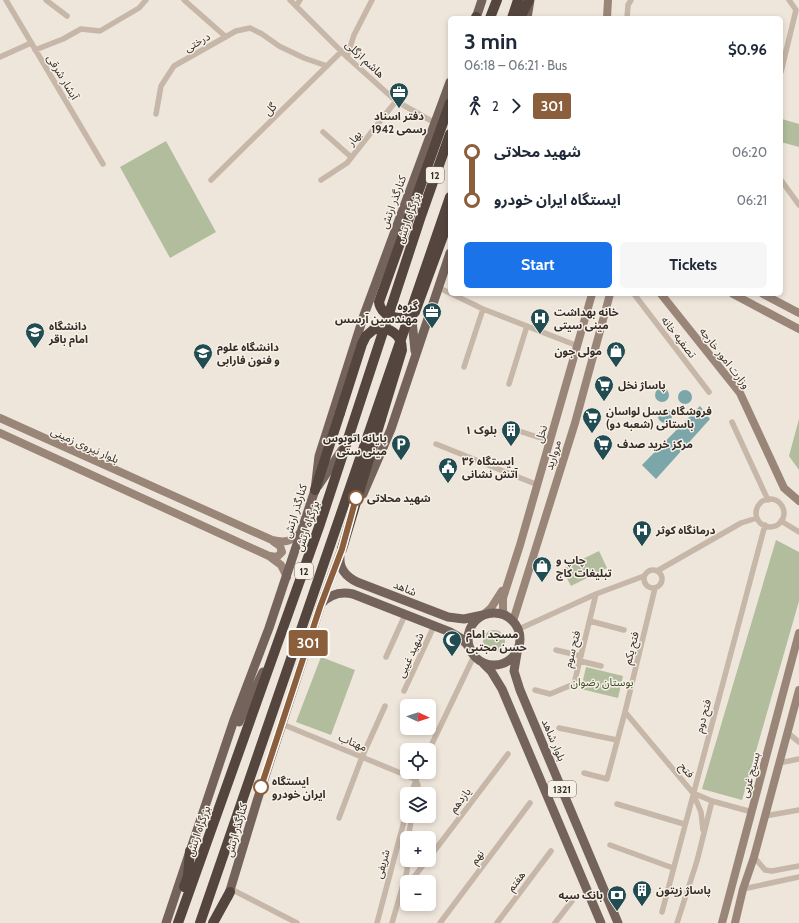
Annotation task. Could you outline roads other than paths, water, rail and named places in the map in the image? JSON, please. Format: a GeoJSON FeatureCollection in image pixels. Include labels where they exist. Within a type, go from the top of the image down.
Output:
{"type":"FeatureCollection","features":[{"type":"Feature","properties":{"kind":"highway"},"geometry":{"type":"LineString","coordinates":[[491,16],[497,0]]}},
{"type":"Feature","properties":{"kind":"highway"},"geometry":{"type":"LineString","coordinates":[[513,16],[518,0]]}},
{"type":"Feature","properties":{"kind":"highway"},"geometry":{"type":"LineString","coordinates":[[521,16],[530,0]]}},
{"type":"Feature","properties":{"kind":"highway"},"geometry":{"type":"LineString","coordinates":[[448,110],[379,302],[379,306],[388,315],[401,318],[409,317],[415,312],[448,222]]}},
{"type":"Feature","properties":{"kind":"highway","name":"بزرگراه ارتش"},"geometry":{"type":"LineString","coordinates":[[178,923],[347,444],[421,216],[448,140]]}},
{"type":"Feature","properties":{"kind":"highway","name":"12"},"geometry":{"type":"LineString","coordinates":[[200,923],[448,203]]}},
{"type":"Feature","properties":{"kind":"highway"},"geometry":{"type":"LineString","coordinates":[[316,490],[366,336],[373,330],[384,328],[393,331],[402,343],[402,350],[342,549]]}},
{"type":"Feature","properties":{"kind":"highway"},"geometry":{"type":"LineString","coordinates":[[171,923],[186,881],[190,851]]}},
{"type":"Feature","properties":{"kind":"highway"},"geometry":{"type":"LineString","coordinates":[[215,923],[230,890]]}},
{"type":"Feature","properties":{"kind":"main road"},"geometry":{"type":"LineString","coordinates":[[477,16],[482,0]]}},
{"type":"Feature","properties":{"kind":"main road"},"geometry":{"type":"LineString","coordinates":[[527,16],[530,0]]}},
{"type":"Feature","properties":{"kind":"main road"},"geometry":{"type":"LineString","coordinates":[[607,16],[608,0]]}},
{"type":"Feature","properties":{"kind":"main road","name":"کنارگذر ارتش"},"geometry":{"type":"LineString","coordinates":[[166,923],[234,720],[270,628],[316,490],[319,456],[364,315],[448,87]]}},
{"type":"Feature","properties":{"kind":"main road"},"geometry":{"type":"LineString","coordinates":[[342,549],[367,482],[391,429],[448,259]]}},
{"type":"Feature","properties":{"kind":"main road","name":"نخل"},"geometry":{"type":"LineString","coordinates":[[509,580],[538,485],[591,296]]}},
{"type":"Feature","properties":{"kind":"main road","name":"مروارید"},"geometry":{"type":"LineString","coordinates":[[510,619],[575,423],[609,296]]}},
{"type":"Feature","properties":{"kind":"main road","name":"وزارت امور خارجه"},"geometry":{"type":"LineString","coordinates":[[663,296],[740,393],[784,488],[799,501]]}},
{"type":"Feature","properties":{"kind":"main road"},"geometry":{"type":"LineString","coordinates":[[737,296],[799,329]]}},
{"type":"Feature","properties":{"kind":"main road"},"geometry":{"type":"LineString","coordinates":[[767,296],[799,313]]}},
{"type":"Feature","properties":{"kind":"main road"},"geometry":{"type":"LineString","coordinates":[[411,308],[415,354]]}},
{"type":"Feature","properties":{"kind":"main road","name":"بلوار نیروی زمینی"},"geometry":{"type":"LineString","coordinates":[[0,418],[272,540],[285,543],[293,541],[302,532]]}},
{"type":"Feature","properties":{"kind":"main road"},"geometry":{"type":"LineString","coordinates":[[0,433],[269,556],[281,565],[286,578]]}},
{"type":"Feature","properties":{"kind":"main road"},"geometry":{"type":"LineString","coordinates":[[316,490],[347,444]]}},
{"type":"Feature","properties":{"kind":"main road"},"geometry":{"type":"LineString","coordinates":[[156,504],[161,491]]}},
{"type":"Feature","properties":{"kind":"main road"},"geometry":{"type":"LineString","coordinates":[[269,556],[277,557],[282,552],[280,546],[272,540]]}},
{"type":"Feature","properties":{"kind":"main road","name":"کنارگذر ارتش"},"geometry":{"type":"LineString","coordinates":[[230,890],[257,801],[320,607],[342,549]]}},
{"type":"Feature","properties":{"kind":"main road","name":"شاهد"},"geometry":{"type":"LineString","coordinates":[[342,549],[340,560],[341,567],[357,582],[448,617],[464,619],[483,615]]}},
{"type":"Feature","properties":{"kind":"main road"},"geometry":{"type":"LineString","coordinates":[[320,607],[325,600],[334,594],[342,592],[353,594],[434,626],[462,639],[483,663],[498,665],[512,659],[517,653],[520,637],[519,630],[503,612],[502,606],[509,580]]}},
{"type":"Feature","properties":{"kind":"main road"},"geometry":{"type":"LineString","coordinates":[[472,652],[468,641],[470,628],[474,622],[495,603],[509,580]]}},
{"type":"Feature","properties":{"kind":"main road"},"geometry":{"type":"LineString","coordinates":[[353,594],[349,590],[349,586],[352,583],[357,582]]}},
{"type":"Feature","properties":{"kind":"main road"},"geometry":{"type":"LineString","coordinates":[[483,615],[491,613],[510,619]]}},
{"type":"Feature","properties":{"kind":"main road","name":"بسیج غربی"},"geometry":{"type":"LineString","coordinates":[[722,923],[799,633]]}},
{"type":"Feature","properties":{"kind":"main road"},"geometry":{"type":"LineString","coordinates":[[218,771],[245,709],[278,642]]}},
{"type":"Feature","properties":{"kind":"main road","name":"بلوار شاهد"},"geometry":{"type":"LineString","coordinates":[[517,653],[514,671],[520,690],[618,923]]}},
{"type":"Feature","properties":{"kind":"main road","name":"1321"},"geometry":{"type":"LineString","coordinates":[[483,663],[491,671],[502,689],[601,923]]}},
{"type":"Feature","properties":{"kind":"main road"},"geometry":{"type":"LineString","coordinates":[[735,923],[743,888],[754,857],[799,690]]}},
{"type":"Feature","properties":{"kind":"main road"},"geometry":{"type":"LineString","coordinates":[[752,812],[765,816]]}},
{"type":"Feature","properties":{"kind":"street","name":"آبشار شرقی"},"geometry":{"type":"LineString","coordinates":[[6,0],[103,164]]}},
{"type":"Feature","properties":{"kind":"street"},"geometry":{"type":"LineString","coordinates":[[46,0],[67,16]]}},
{"type":"Feature","properties":{"kind":"street"},"geometry":{"type":"LineString","coordinates":[[35,50],[63,39],[81,29],[100,31],[139,8],[146,0]]}},
{"type":"Feature","properties":{"kind":"street","name":"درختی"},"geometry":{"type":"LineString","coordinates":[[156,114],[161,86],[174,66],[226,37],[184,0]]}},
{"type":"Feature","properties":{"kind":"street","name":"هاشم ازگلی"},"geometry":{"type":"LineString","coordinates":[[290,0],[347,56],[396,101],[435,123]]}},
{"type":"Feature","properties":{"kind":"street"},"geometry":{"type":"LineString","coordinates":[[296,6],[300,0]]}},
{"type":"Feature","properties":{"kind":"street"},"geometry":{"type":"LineString","coordinates":[[347,56],[354,35],[372,0]]}},
{"type":"Feature","properties":{"kind":"street"},"geometry":{"type":"LineString","coordinates":[[627,16],[628,5],[631,0]]}},
{"type":"Feature","properties":{"kind":"street"},"geometry":{"type":"LineString","coordinates":[[783,64],[796,10],[790,0]]}},
{"type":"Feature","properties":{"kind":"street"},"geometry":{"type":"LineString","coordinates":[[226,37],[236,31],[250,28],[262,34],[279,46],[304,58],[327,66]]}},
{"type":"Feature","properties":{"kind":"street"},"geometry":{"type":"LineString","coordinates":[[0,57],[31,43]]}},
{"type":"Feature","properties":{"kind":"street","name":"گل"},"geometry":{"type":"LineString","coordinates":[[211,180],[342,51]]}},
{"type":"Feature","properties":{"kind":"street","name":"بهار"},"geometry":{"type":"LineString","coordinates":[[321,180],[347,163],[396,101]]}},
{"type":"Feature","properties":{"kind":"street"},"geometry":{"type":"LineString","coordinates":[[323,132],[351,157]]}},
{"type":"Feature","properties":{"kind":"street"},"geometry":{"type":"LineString","coordinates":[[783,183],[799,205]]}},
{"type":"Feature","properties":{"kind":"street"},"geometry":{"type":"LineString","coordinates":[[439,288],[448,292]]}},
{"type":"Feature","properties":{"kind":"street"},"geometry":{"type":"LineString","coordinates":[[455,296],[483,309],[578,346]]}},
{"type":"Feature","properties":{"kind":"street","name":"تصفیه خانه"},"geometry":{"type":"LineString","coordinates":[[636,296],[709,392]]}},
{"type":"Feature","properties":{"kind":"street"},"geometry":{"type":"LineString","coordinates":[[464,366],[483,309]]}},
{"type":"Feature","properties":{"kind":"street"},"geometry":{"type":"LineString","coordinates":[[509,384],[527,326]]}},
{"type":"Feature","properties":{"kind":"street"},"geometry":{"type":"LineString","coordinates":[[732,422],[768,500]]}},
{"type":"Feature","properties":{"kind":"street"},"geometry":{"type":"LineString","coordinates":[[522,432],[550,441]]}},
{"type":"Feature","properties":{"kind":"street"},"geometry":{"type":"LineString","coordinates":[[436,444],[538,485]]}},
{"type":"Feature","properties":{"kind":"street"},"geometry":{"type":"LineString","coordinates":[[768,500],[776,501],[784,512],[781,521],[774,526],[765,525],[757,518],[758,506],[768,500]]}},
{"type":"Feature","properties":{"kind":"street"},"geometry":{"type":"LineString","coordinates":[[519,630],[596,594],[644,576],[648,571],[657,571],[741,523],[757,518]]}},
{"type":"Feature","properties":{"kind":"street"},"geometry":{"type":"LineString","coordinates":[[781,521],[799,532]]}},
{"type":"Feature","properties":{"kind":"street","name":"فتح دوم"},"geometry":{"type":"LineString","coordinates":[[662,912],[684,824],[765,525]]}},
{"type":"Feature","properties":{"kind":"street"},"geometry":{"type":"LineString","coordinates":[[644,576],[644,581],[647,586],[655,588],[662,582],[661,575],[657,571]]}},
{"type":"Feature","properties":{"kind":"street","name":"فتح یکم"},"geometry":{"type":"LineString","coordinates":[[584,773],[607,779],[655,588]]}},
{"type":"Feature","properties":{"kind":"street","name":"فتح سوم"},"geometry":{"type":"LineString","coordinates":[[535,690],[550,694],[574,684],[596,594]]}},
{"type":"Feature","properties":{"kind":"street"},"geometry":{"type":"LineString","coordinates":[[386,657],[405,615]]}},
{"type":"Feature","properties":{"kind":"street"},"geometry":{"type":"LineString","coordinates":[[590,621],[624,630]]}},
{"type":"Feature","properties":{"kind":"street","name":"شهید غیبی"},"geometry":{"type":"LineString","coordinates":[[404,691],[434,626]]}},
{"type":"Feature","properties":{"kind":"street"},"geometry":{"type":"LineString","coordinates":[[556,650],[601,666]]}},
{"type":"Feature","properties":{"kind":"street"},"geometry":{"type":"LineString","coordinates":[[432,743],[472,652]]}},
{"type":"Feature","properties":{"kind":"street"},"geometry":{"type":"LineString","coordinates":[[339,818],[362,757],[385,706]]}},
{"type":"Feature","properties":{"kind":"street","name":"فتح"},"geometry":{"type":"LineString","coordinates":[[625,712],[693,792],[712,801],[752,812]]}},
{"type":"Feature","properties":{"kind":"street","name":"مهتاب"},"geometry":{"type":"LineString","coordinates":[[282,724],[400,773]]}},
{"type":"Feature","properties":{"kind":"street"},"geometry":{"type":"LineString","coordinates":[[559,728],[617,740]]}},
{"type":"Feature","properties":{"kind":"street"},"geometry":{"type":"LineString","coordinates":[[788,733],[799,742]]}},
{"type":"Feature","properties":{"kind":"street","name":"یازدهم"},"geometry":{"type":"LineString","coordinates":[[436,848],[508,754]]}},
{"type":"Feature","properties":{"kind":"street"},"geometry":{"type":"LineString","coordinates":[[779,763],[799,759]]}},
{"type":"Feature","properties":{"kind":"street"},"geometry":{"type":"LineString","coordinates":[[413,787],[415,779]]}},
{"type":"Feature","properties":{"kind":"street"},"geometry":{"type":"LineString","coordinates":[[415,779],[418,787]]}},
{"type":"Feature","properties":{"kind":"street"},"geometry":{"type":"LineString","coordinates":[[693,792],[701,812],[704,835]]}},
{"type":"Feature","properties":{"kind":"street"},"geometry":{"type":"LineString","coordinates":[[677,923],[704,835],[712,801]]}},
{"type":"Feature","properties":{"kind":"street","name":"نهم"},"geometry":{"type":"LineString","coordinates":[[440,923],[530,803]]}},
{"type":"Feature","properties":{"kind":"street"},"geometry":{"type":"LineString","coordinates":[[617,804],[684,824]]}},
{"type":"Feature","properties":{"kind":"street"},"geometry":{"type":"LineString","coordinates":[[765,816],[799,810]]}},
{"type":"Feature","properties":{"kind":"street","name":"شریفی"},"geometry":{"type":"LineString","coordinates":[[377,923],[404,823]]}},
{"type":"Feature","properties":{"kind":"street"},"geometry":{"type":"LineString","coordinates":[[610,845],[673,868]]}},
{"type":"Feature","properties":{"kind":"street","name":"هفتم"},"geometry":{"type":"LineString","coordinates":[[497,923],[552,851]]}},
{"type":"Feature","properties":{"kind":"street"},"geometry":{"type":"LineString","coordinates":[[754,857],[764,870],[772,871],[799,866]]}},
{"type":"Feature","properties":{"kind":"street","name":"یازدهم"},"geometry":{"type":"LineString","coordinates":[[416,875],[422,867]]}},
{"type":"Feature","properties":{"kind":"street"},"geometry":{"type":"LineString","coordinates":[[743,888],[799,877]]}},
{"type":"Feature","properties":{"kind":"street"},"geometry":{"type":"LineString","coordinates":[[230,890],[297,923]]}},
{"type":"Feature","properties":{"kind":"street"},"geometry":{"type":"LineString","coordinates":[[392,923],[400,894]]}},
{"type":"Feature","properties":{"kind":"street"},"geometry":{"type":"LineString","coordinates":[[554,923],[572,901]]}},
{"type":"Feature","properties":{"kind":"water"},"geometry":{"type":"Polygon","coordinates":[[[659,388],[665,388],[669,392],[669,398],[665,402],[659,402],[655,398],[655,392],[659,388]]]}},
{"type":"Feature","properties":{"kind":"water"},"geometry":{"type":"Polygon","coordinates":[[[682,390],[688,390],[692,394],[692,400],[688,404],[682,404],[678,400],[678,394],[682,390]]]}},
{"type":"Feature","properties":{"kind":"water"},"geometry":{"type":"Polygon","coordinates":[[[700,406],[710,419],[656,479],[642,465],[700,406]]]}},
{"type":"Feature","properties":{"kind":"water"},"geometry":{"type":"Polygon","coordinates":[[[662,409],[668,409],[672,413],[672,419],[668,423],[662,423],[658,419],[658,413],[662,409]]]}},
{"type":"Feature","properties":{"kind":"place","name":"دفتر اسناد رسمی 1942"},"geometry":{"type":"Point","coordinates":[399,109]}},
{"type":"Feature","properties":{"kind":"place","name":"گروه مهندسین آرسس"},"geometry":{"type":"Point","coordinates":[432,329]}},
{"type":"Feature","properties":{"kind":"place","name":"خانه بهداشت مینی سیتی"},"geometry":{"type":"Point","coordinates":[540,335]}},
{"type":"Feature","properties":{"kind":"place","name":"دانشگاه امام باقر"},"geometry":{"type":"Point","coordinates":[35,349]}},
{"type":"Feature","properties":{"kind":"place","name":"مولی جون"},"geometry":{"type":"Point","coordinates":[616,368]}},
{"type":"Feature","properties":{"kind":"place","name":"دانشگاه علوم و فنون فارابی"},"geometry":{"type":"Point","coordinates":[203,370]}},
{"type":"Feature","properties":{"kind":"place","name":"پاساژ نخل"},"geometry":{"type":"Point","coordinates":[604,402]}},
{"type":"Feature","properties":{"kind":"place","name":"فروشگاه عسل لواسان باستانی (شعبه دو)"},"geometry":{"type":"Point","coordinates":[592,434]}},
{"type":"Feature","properties":{"kind":"place","name":"۱ بلوک"},"geometry":{"type":"Point","coordinates":[511,447]}},
{"type":"Feature","properties":{"kind":"place","name":"پایانه اتوبوس مینی ستی"},"geometry":{"type":"Point","coordinates":[401,461]}},
{"type":"Feature","properties":{"kind":"place","name":"مرکز خرید صدف"},"geometry":{"type":"Point","coordinates":[603,461]}},
{"type":"Feature","properties":{"kind":"place","name":"ایستگاه ۳۶ آتش نشانی"},"geometry":{"type":"Point","coordinates":[448,484]}},
{"type":"Feature","properties":{"kind":"place","name":"شهید محلاتی"},"geometry":{"type":"Point","coordinates":[356,498]}},
{"type":"Feature","properties":{"kind":"place","name":"درمانگاه کوثر"},"geometry":{"type":"Point","coordinates":[642,547]}},
{"type":"Feature","properties":{"kind":"place","name":"چاپ و تبلیغات کاج"},"geometry":{"type":"Point","coordinates":[542,583]}},
{"type":"Feature","properties":{"kind":"place","name":"مسجد امام حسن مجتبی"},"geometry":{"type":"Point","coordinates":[452,657]}},
{"type":"Feature","properties":{"kind":"place","name":"ایستگاه ایران خودرو"},"geometry":{"type":"Point","coordinates":[261,787]}},
{"type":"Feature","properties":{"kind":"place","name":"پاساژ زیتون"},"geometry":{"type":"Point","coordinates":[642,907]}},
{"type":"Feature","properties":{"kind":"place","name":"بانک سپه"},"geometry":{"type":"Point","coordinates":[617,912]}},
{"type":"Feature","properties":{"kind":"park label","name":"بوستان رضوان"},"geometry":{"type":"Point","coordinates":[602,682]}}]}
